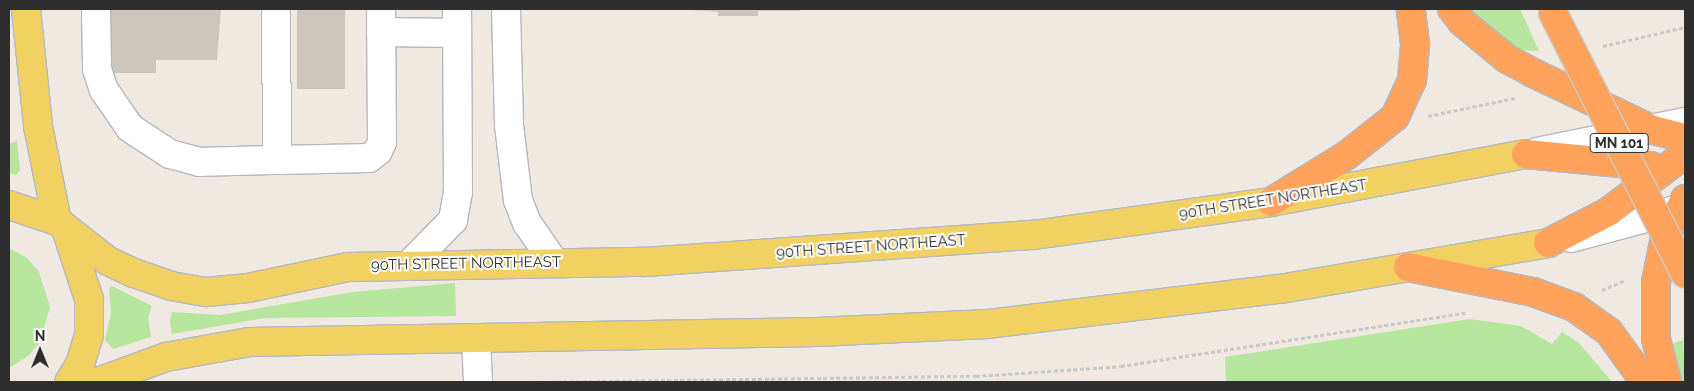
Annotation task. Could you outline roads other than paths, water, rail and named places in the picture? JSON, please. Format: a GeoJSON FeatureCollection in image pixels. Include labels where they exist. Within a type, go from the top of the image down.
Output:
{"type":"FeatureCollection","features":[{"type":"Feature","properties":{"kind":"highway"},"geometry":{"type":"LineString","coordinates":[[1271,202],[1346,155],[1395,117],[1412,80],[1416,44],[1411,9]]}},
{"type":"Feature","properties":{"kind":"highway"},"geometry":{"type":"LineString","coordinates":[[1452,9],[1462,22],[1507,59],[1653,130],[1685,138]]}},
{"type":"Feature","properties":{"kind":"highway","name":"MN 101"},"geometry":{"type":"LineString","coordinates":[[1552,11],[1685,273]]}},
{"type":"Feature","properties":{"kind":"highway"},"geometry":{"type":"LineString","coordinates":[[1526,154],[1630,166],[1681,162]]}},
{"type":"Feature","properties":{"kind":"highway"},"geometry":{"type":"LineString","coordinates":[[1548,243],[1608,212],[1681,162]]}},
{"type":"Feature","properties":{"kind":"highway"},"geometry":{"type":"LineString","coordinates":[[1667,382],[1656,340],[1656,282],[1665,237],[1683,205]]}},
{"type":"Feature","properties":{"kind":"highway"},"geometry":{"type":"LineString","coordinates":[[1408,267],[1533,292],[1574,307],[1609,332],[1645,382]]}},
{"type":"Feature","properties":{"kind":"main road"},"geometry":{"type":"LineString","coordinates":[[26,9],[38,126],[62,224],[89,299],[89,335],[80,364],[69,382]]}},
{"type":"Feature","properties":{"kind":"main road","name":"90TH STREET NORTHEAST"},"geometry":{"type":"LineString","coordinates":[[62,224],[108,261],[134,274],[171,286],[206,292],[248,288],[348,267],[655,261],[995,238],[1271,202],[1526,154]]}},
{"type":"Feature","properties":{"kind":"main road"},"geometry":{"type":"LineString","coordinates":[[9,205],[62,224]]}},
{"type":"Feature","properties":{"kind":"main road"},"geometry":{"type":"LineString","coordinates":[[98,382],[166,357],[249,342],[476,340],[817,332],[988,324],[1286,288],[1548,243]]}},
{"type":"Feature","properties":{"kind":"street"},"geometry":{"type":"LineString","coordinates":[[96,9],[97,68],[104,90],[130,128],[170,154],[200,162],[369,158],[378,151],[382,142],[382,20],[457,21],[458,193],[453,220],[409,265]]}},
{"type":"Feature","properties":{"kind":"street"},"geometry":{"type":"LineString","coordinates":[[276,9],[276,160]]}},
{"type":"Feature","properties":{"kind":"street"},"geometry":{"type":"LineString","coordinates":[[506,9],[509,125],[518,200],[527,222],[554,262]]}},
{"type":"Feature","properties":{"kind":"street","name":"90TH STREET NORTHEAST"},"geometry":{"type":"LineString","coordinates":[[1526,154],[1653,130],[1685,122]]}},
{"type":"Feature","properties":{"kind":"street"},"geometry":{"type":"LineString","coordinates":[[1548,243],[1683,205]]}},
{"type":"Feature","properties":{"kind":"street"},"geometry":{"type":"LineString","coordinates":[[476,340],[478,382]]}}]}
